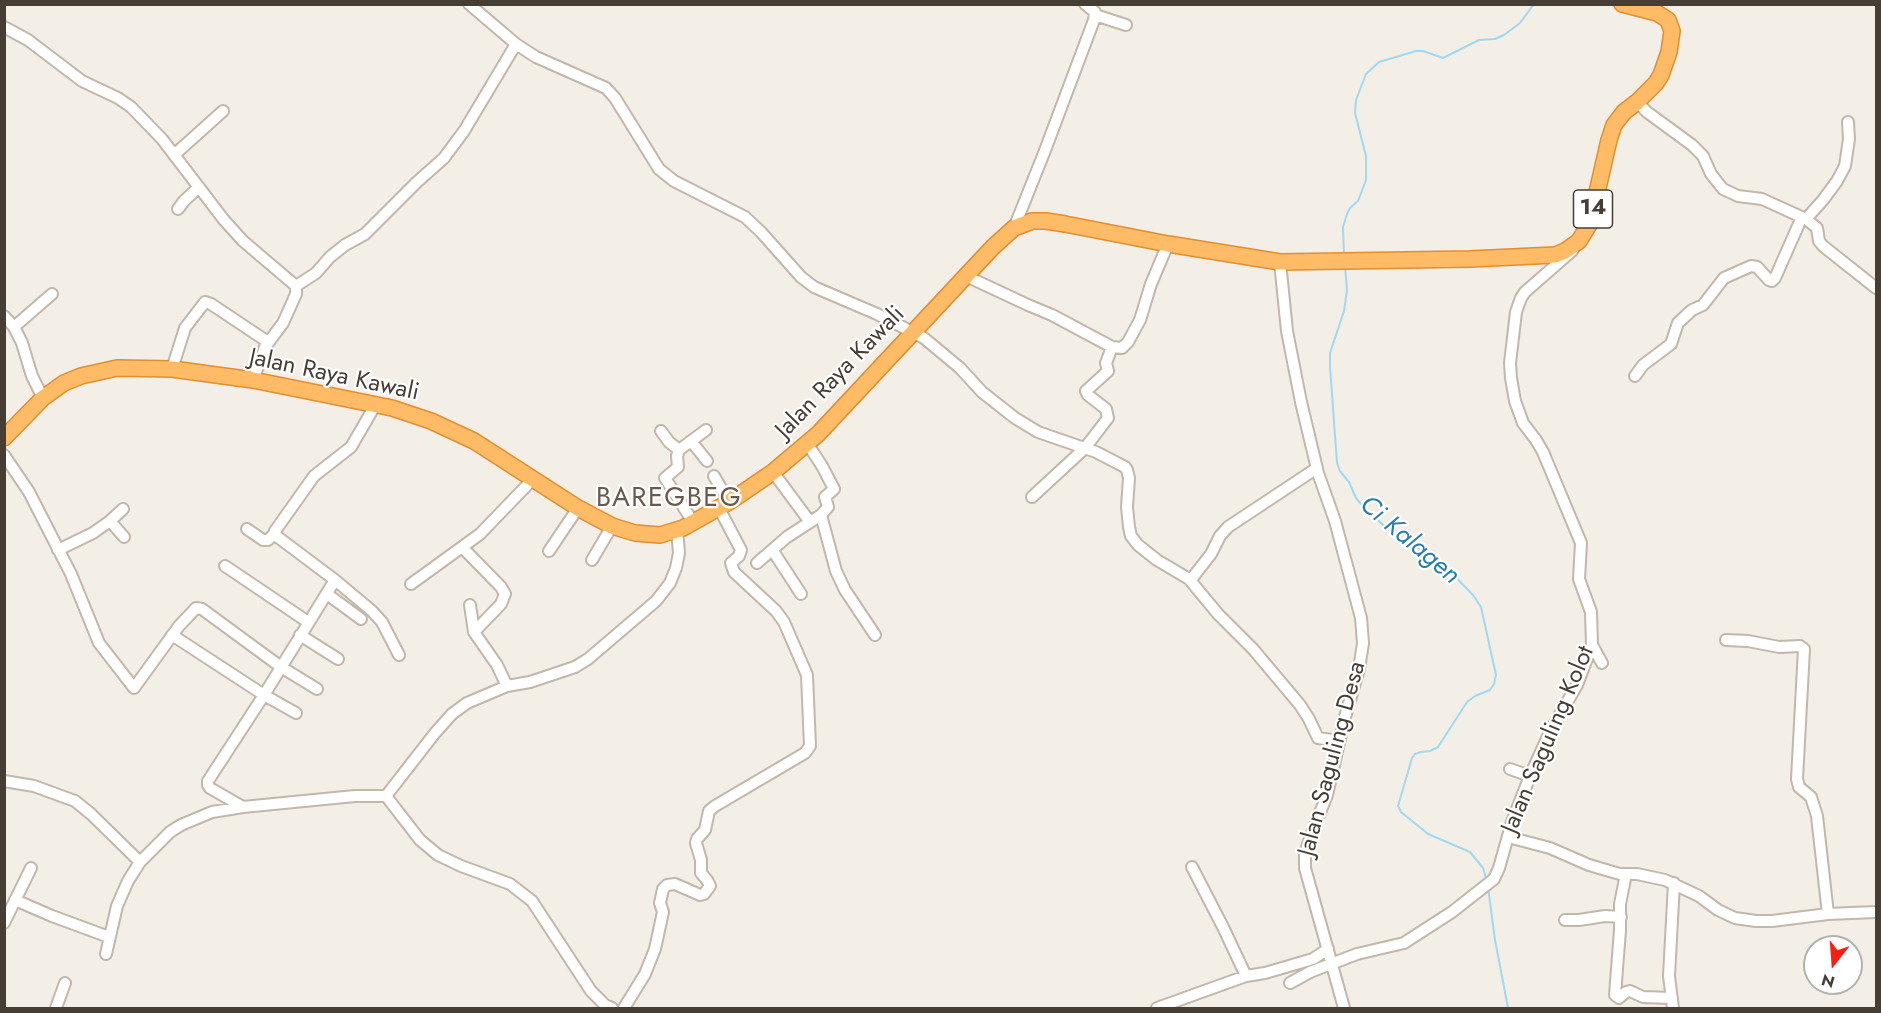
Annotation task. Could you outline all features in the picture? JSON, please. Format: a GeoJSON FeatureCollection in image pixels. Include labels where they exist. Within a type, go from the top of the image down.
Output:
{"type":"FeatureCollection","features":[{"type":"Feature","properties":{"kind":"highway","name":"14"},"geometry":{"type":"LineString","coordinates":[[1014,228],[1046,220],[1168,244],[1280,262],[1555,255],[1572,247],[1585,233],[1594,208],[1614,125],[1619,117],[1637,102],[1661,75],[1669,52],[1672,31],[1668,20],[1662,16],[1622,4]]}},
{"type":"Feature","properties":{"kind":"highway","name":"Jalan Raya Kawali"},"geometry":{"type":"LineString","coordinates":[[4,438],[43,398],[64,383],[81,376],[117,368],[172,369],[253,380],[375,404],[431,421],[474,441],[578,508],[612,526],[635,533],[660,535],[693,522],[724,505],[773,472],[818,434],[1014,228]]}},
{"type":"Feature","properties":{"kind":"street"},"geometry":{"type":"LineString","coordinates":[[469,4],[516,44],[536,57],[606,88],[615,98],[659,169],[674,181],[745,216],[801,278],[814,287],[877,314],[934,345],[982,392],[1015,418],[1038,432],[1085,448],[1127,470],[1129,478],[1128,519],[1131,536],[1138,545],[1157,561],[1189,579],[1300,705],[1317,737],[1339,741]]}},
{"type":"Feature","properties":{"kind":"street"},"geometry":{"type":"LineString","coordinates":[[1014,228],[1095,15],[1095,12],[1085,4]]}},
{"type":"Feature","properties":{"kind":"street"},"geometry":{"type":"LineString","coordinates":[[1095,15],[1126,25]]}},
{"type":"Feature","properties":{"kind":"street"},"geometry":{"type":"LineString","coordinates":[[4,27],[28,40],[82,81],[123,101],[162,139],[243,241],[296,286],[296,294],[284,323],[268,342],[253,380]]}},
{"type":"Feature","properties":{"kind":"street"},"geometry":{"type":"LineString","coordinates":[[296,286],[316,273],[345,245],[365,234],[444,158],[469,123],[516,44]]}},
{"type":"Feature","properties":{"kind":"street"},"geometry":{"type":"LineString","coordinates":[[1637,102],[1703,156],[1711,174],[1723,189],[1738,196],[1762,199],[1804,218],[1817,228],[1819,241],[1823,246],[1876,288]]}},
{"type":"Feature","properties":{"kind":"street"},"geometry":{"type":"LineString","coordinates":[[174,155],[223,111]]}},
{"type":"Feature","properties":{"kind":"street"},"geometry":{"type":"LineString","coordinates":[[1635,376],[1643,365],[1671,344],[1678,323],[1692,310],[1703,305],[1724,278],[1751,266],[1757,267],[1769,280],[1772,281],[1775,278],[1804,218],[1830,190],[1845,166],[1849,139],[1848,122]]}},
{"type":"Feature","properties":{"kind":"street"},"geometry":{"type":"LineString","coordinates":[[178,208],[199,187]]}},
{"type":"Feature","properties":{"kind":"street","name":"Jalan Saguling Kolot"},"geometry":{"type":"LineString","coordinates":[[1290,982],[1357,954],[1404,943],[1452,912],[1487,884],[1499,868],[1530,776],[1551,730],[1577,685],[1592,645],[1591,612],[1579,579],[1581,543],[1542,452],[1522,423],[1513,389],[1510,363],[1516,312],[1521,298],[1525,292],[1572,253],[1584,238],[1585,233]]}},
{"type":"Feature","properties":{"kind":"street"},"geometry":{"type":"LineString","coordinates":[[966,276],[1052,315],[1112,347],[1122,348],[1140,320],[1151,284],[1168,244]]}},
{"type":"Feature","properties":{"kind":"street","name":"Jalan Saguling Desa"},"geometry":{"type":"LineString","coordinates":[[1280,262],[1287,332],[1301,402],[1317,468],[1338,531],[1361,618],[1363,644],[1359,669],[1327,795],[1305,854],[1305,868],[1344,1008]]}},
{"type":"Feature","properties":{"kind":"street"},"geometry":{"type":"LineString","coordinates":[[14,327],[52,294]]}},
{"type":"Feature","properties":{"kind":"street"},"geometry":{"type":"LineString","coordinates":[[172,369],[185,328],[205,302],[268,342]]}},
{"type":"Feature","properties":{"kind":"street"},"geometry":{"type":"LineString","coordinates":[[4,316],[14,327],[22,343],[32,376],[43,398]]}},
{"type":"Feature","properties":{"kind":"street"},"geometry":{"type":"LineString","coordinates":[[1032,497],[1085,448],[1108,418],[1106,409],[1086,391],[1108,371],[1106,363],[1112,347]]}},
{"type":"Feature","properties":{"kind":"street"},"geometry":{"type":"LineString","coordinates":[[247,529],[263,540],[268,540],[314,476],[351,447],[375,404]]}},
{"type":"Feature","properties":{"kind":"street"},"geometry":{"type":"LineString","coordinates":[[693,522],[665,480],[667,475],[678,466],[676,456],[679,450],[706,429]]}},
{"type":"Feature","properties":{"kind":"street"},"geometry":{"type":"LineString","coordinates":[[661,432],[679,450]]}},
{"type":"Feature","properties":{"kind":"street"},"geometry":{"type":"LineString","coordinates":[[691,441],[707,461]]}},
{"type":"Feature","properties":{"kind":"street"},"geometry":{"type":"LineString","coordinates":[[757,563],[787,537],[821,515],[829,505],[825,496],[834,489],[807,443]]}},
{"type":"Feature","properties":{"kind":"street"},"geometry":{"type":"LineString","coordinates":[[4,455],[29,492],[71,574],[99,643],[134,688],[192,610],[199,608],[281,667],[317,689]]}},
{"type":"Feature","properties":{"kind":"street"},"geometry":{"type":"LineString","coordinates":[[1189,579],[1211,554],[1228,527],[1317,468]]}},
{"type":"Feature","properties":{"kind":"street"},"geometry":{"type":"LineString","coordinates":[[773,472],[810,522]]}},
{"type":"Feature","properties":{"kind":"street"},"geometry":{"type":"LineString","coordinates":[[624,1008],[645,974],[655,949],[663,912],[660,903],[663,889],[667,885],[675,884],[700,896],[710,886],[701,873],[701,860],[696,843],[705,830],[709,811],[805,753],[810,746],[807,675],[784,622],[776,611],[734,572],[731,563],[741,550],[714,476]]}},
{"type":"Feature","properties":{"kind":"street"},"geometry":{"type":"LineString","coordinates":[[411,584],[490,525],[533,479]]}},
{"type":"Feature","properties":{"kind":"street"},"geometry":{"type":"LineString","coordinates":[[549,551],[578,508]]}},
{"type":"Feature","properties":{"kind":"street"},"geometry":{"type":"LineString","coordinates":[[58,550],[93,533],[123,509]]}},
{"type":"Feature","properties":{"kind":"street"},"geometry":{"type":"LineString","coordinates":[[821,515],[836,571],[845,590],[875,634]]}},
{"type":"Feature","properties":{"kind":"street"},"geometry":{"type":"LineString","coordinates":[[110,521],[124,537]]}},
{"type":"Feature","properties":{"kind":"street"},"geometry":{"type":"LineString","coordinates":[[592,560],[612,526]]}},
{"type":"Feature","properties":{"kind":"street"},"geometry":{"type":"LineString","coordinates":[[106,954],[117,906],[128,881],[140,862],[170,832],[212,812],[355,796],[386,795],[435,733],[452,714],[467,703],[507,686],[530,682],[575,667],[588,659],[656,601],[670,583],[676,568],[679,553],[677,529]]}},
{"type":"Feature","properties":{"kind":"street"},"geometry":{"type":"LineString","coordinates":[[275,533],[296,552],[358,599],[382,622],[399,655]]}},
{"type":"Feature","properties":{"kind":"street"},"geometry":{"type":"LineString","coordinates":[[462,547],[506,594],[501,604],[474,632]]}},
{"type":"Feature","properties":{"kind":"street"},"geometry":{"type":"LineString","coordinates":[[773,551],[801,594]]}},
{"type":"Feature","properties":{"kind":"street"},"geometry":{"type":"LineString","coordinates":[[225,566],[308,622]]}},
{"type":"Feature","properties":{"kind":"street"},"geometry":{"type":"LineString","coordinates":[[243,807],[210,788],[207,783],[335,580]]}},
{"type":"Feature","properties":{"kind":"street"},"geometry":{"type":"LineString","coordinates":[[327,594],[362,619]]}},
{"type":"Feature","properties":{"kind":"street"},"geometry":{"type":"LineString","coordinates":[[470,605],[474,632],[497,665],[507,686]]}},
{"type":"Feature","properties":{"kind":"street"},"geometry":{"type":"LineString","coordinates":[[172,635],[264,695],[296,713]]}},
{"type":"Feature","properties":{"kind":"street"},"geometry":{"type":"LineString","coordinates":[[300,635],[338,659]]}},
{"type":"Feature","properties":{"kind":"street"},"geometry":{"type":"LineString","coordinates":[[1726,640],[1748,641],[1779,647],[1800,646],[1804,651],[1797,779],[1799,787],[1811,797],[1817,816],[1828,914]]}},
{"type":"Feature","properties":{"kind":"street"},"geometry":{"type":"LineString","coordinates":[[1592,645],[1602,663]]}},
{"type":"Feature","properties":{"kind":"street"},"geometry":{"type":"LineString","coordinates":[[1510,769],[1530,776]]}},
{"type":"Feature","properties":{"kind":"street"},"geometry":{"type":"LineString","coordinates":[[4,781],[33,786],[75,801],[140,862]]}},
{"type":"Feature","properties":{"kind":"street"},"geometry":{"type":"LineString","coordinates":[[386,795],[420,840],[438,855],[510,884],[532,901],[591,991],[605,1005],[612,1008]]}},
{"type":"Feature","properties":{"kind":"street"},"geometry":{"type":"LineString","coordinates":[[1508,837],[1550,848],[1589,865],[1626,874],[1650,876],[1674,883],[1699,896],[1718,910],[1736,918],[1772,921],[1828,914],[1876,912]]}},
{"type":"Feature","properties":{"kind":"street"},"geometry":{"type":"LineString","coordinates":[[1192,867],[1246,976]]}},
{"type":"Feature","properties":{"kind":"street"},"geometry":{"type":"LineString","coordinates":[[4,923],[30,868]]}},
{"type":"Feature","properties":{"kind":"street"},"geometry":{"type":"LineString","coordinates":[[1626,874],[1621,892],[1616,997],[1619,998],[1630,991],[1643,997],[1672,1003],[1669,976],[1674,883]]}},
{"type":"Feature","properties":{"kind":"street"},"geometry":{"type":"LineString","coordinates":[[15,900],[109,937]]}},
{"type":"Feature","properties":{"kind":"street"},"geometry":{"type":"LineString","coordinates":[[1565,920],[1605,916],[1621,917]]}},
{"type":"Feature","properties":{"kind":"street"},"geometry":{"type":"LineString","coordinates":[[1156,1008],[1246,976],[1313,959],[1328,949]]}},
{"type":"Feature","properties":{"kind":"street"},"geometry":{"type":"LineString","coordinates":[[56,1008],[64,982]]}},
{"type":"Feature","properties":{"kind":"waterway","name":"Ci Kalagen"},"geometry":{"type":"LineString","coordinates":[[1344,256],[1343,227],[1347,214],[1358,201],[1366,180],[1366,156],[1355,113],[1356,100],[1366,74],[1379,62],[1416,51],[1443,58],[1479,40],[1495,39],[1520,23],[1534,4]]}},
{"type":"Feature","properties":{"kind":"waterway","name":"Ci Kalagen"},"geometry":{"type":"LineString","coordinates":[[1345,267],[1347,290],[1344,311],[1330,353],[1337,463],[1356,498],[1365,509],[1396,536],[1441,562],[1473,595],[1481,607],[1496,675],[1490,690],[1467,702],[1438,747],[1415,754],[1412,758],[1398,806],[1401,812],[1428,834],[1470,852],[1483,868],[1487,882]]}},
{"type":"Feature","properties":{"kind":"waterway","name":"Ci Kalagen"},"geometry":{"type":"LineString","coordinates":[[1488,887],[1508,1008]]}},
{"type":"Feature","properties":{"kind":"district","name":"BAREGBEG"},"geometry":{"type":"Point","coordinates":[669,499]}}]}
